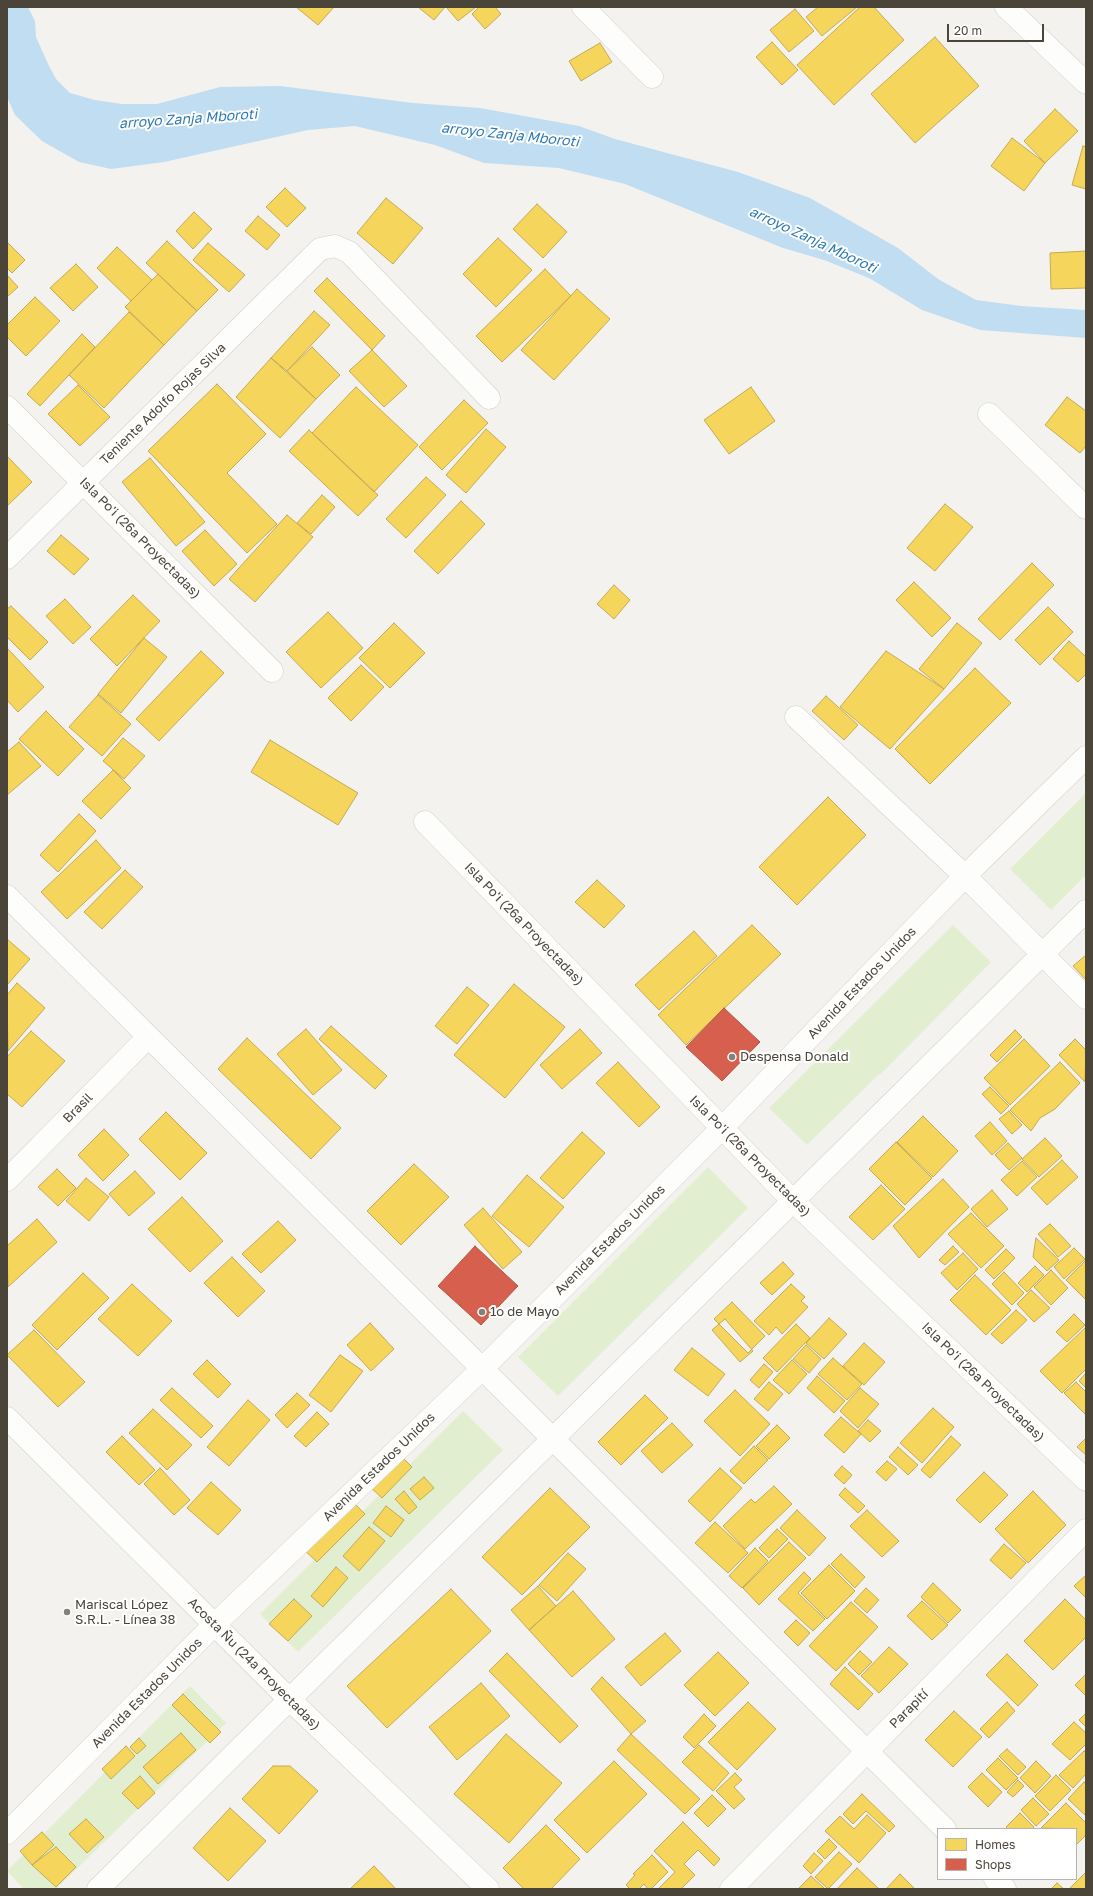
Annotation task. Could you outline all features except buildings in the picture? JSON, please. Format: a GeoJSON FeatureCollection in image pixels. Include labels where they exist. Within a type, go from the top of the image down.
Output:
{"type":"FeatureCollection","features":[{"type":"Feature","properties":{"kind":"street"},"geometry":{"type":"LineString","coordinates":[[583,7],[652,77]]}},
{"type":"Feature","properties":{"kind":"street"},"geometry":{"type":"LineString","coordinates":[[1006,7],[1086,83]]}},
{"type":"Feature","properties":{"kind":"street","name":"Teniente Adolfo Rojas Silva"},"geometry":{"type":"LineString","coordinates":[[7,558],[320,249],[335,246],[349,252],[490,398]]}},
{"type":"Feature","properties":{"kind":"street","name":"Isla Po'i (26ª Proyectadas)"},"geometry":{"type":"LineString","coordinates":[[7,407],[272,670]]}},
{"type":"Feature","properties":{"kind":"street"},"geometry":{"type":"LineString","coordinates":[[990,414],[1086,508]]}},
{"type":"Feature","properties":{"kind":"street"},"geometry":{"type":"LineString","coordinates":[[796,717],[965,876],[1086,998]]}},
{"type":"Feature","properties":{"kind":"street","name":"Avenida Estados Unidos"},"geometry":{"type":"LineString","coordinates":[[7,1833],[214,1625],[482,1369],[722,1128],[965,876],[1086,757]]}},
{"type":"Feature","properties":{"kind":"street","name":"Isla Po'i (26ª Proyectadas)"},"geometry":{"type":"LineString","coordinates":[[425,822],[793,1201],[1086,1480]]}},
{"type":"Feature","properties":{"kind":"street"},"geometry":{"type":"LineString","coordinates":[[7,896],[944,1828]]}},
{"type":"Feature","properties":{"kind":"street"},"geometry":{"type":"LineString","coordinates":[[98,1889],[1086,911]]}},
{"type":"Feature","properties":{"kind":"street","name":"Brasil"},"geometry":{"type":"LineString","coordinates":[[7,1180],[148,1037]]}},
{"type":"Feature","properties":{"kind":"street","name":"Acosta Ñu (24ª Proyectadas)"},"geometry":{"type":"LineString","coordinates":[[7,1418],[289,1699],[488,1889]]}},
{"type":"Feature","properties":{"kind":"street","name":"Parapití"},"geometry":{"type":"LineString","coordinates":[[731,1889],[1086,1530]]}},
{"type":"Feature","properties":{"kind":"street"},"geometry":{"type":"LineString","coordinates":[[996,1880],[1005,1889]]}},
{"type":"Feature","properties":{"kind":"green space"},"geometry":{"type":"Polygon","coordinates":[[[1086,793],[1086,875],[1051,910],[1010,869],[1086,793]]]}},
{"type":"Feature","properties":{"kind":"green space"},"geometry":{"type":"Polygon","coordinates":[[[953,925],[991,962],[880,1075],[879,1074],[807,1145],[769,1108],[953,925]]]}},
{"type":"Feature","properties":{"kind":"green space"},"geometry":{"type":"Polygon","coordinates":[[[708,1167],[748,1208],[558,1396],[518,1357],[708,1167]]]}},
{"type":"Feature","properties":{"kind":"green space"},"geometry":{"type":"Polygon","coordinates":[[[463,1411],[503,1450],[298,1652],[260,1614],[463,1411]]]}},
{"type":"Feature","properties":{"kind":"green space"},"geometry":{"type":"Polygon","coordinates":[[[190,1686],[226,1723],[56,1889],[24,1889],[7,1871],[190,1686]]]}},
{"type":"Feature","properties":{"kind":"water","name":"arroyo Zanja Mboroti"},"geometry":{"type":"Polygon","coordinates":[[[7,7],[28,7],[35,21],[36,37],[48,64],[56,79],[70,93],[95,100],[122,104],[157,104],[220,87],[280,86],[413,103],[480,108],[579,126],[615,139],[738,172],[810,198],[898,248],[938,279],[976,300],[1021,306],[1086,310],[1086,338],[980,330],[922,310],[869,278],[824,260],[783,248],[625,184],[559,168],[484,163],[435,145],[355,126],[308,130],[164,162],[111,169],[79,162],[42,141],[15,115],[7,97],[7,7]]]}},
{"type":"Feature","properties":{"kind":"place","name":"Despensa Donald"},"geometry":{"type":"Point","coordinates":[732,1057]}},
{"type":"Feature","properties":{"kind":"place","name":"1o de Mayo"},"geometry":{"type":"Point","coordinates":[482,1312]}},
{"type":"Feature","properties":{"kind":"place","name":"Mariscal López S.R.L. - Línea 38"},"geometry":{"type":"Point","coordinates":[67,1612]}}]}
